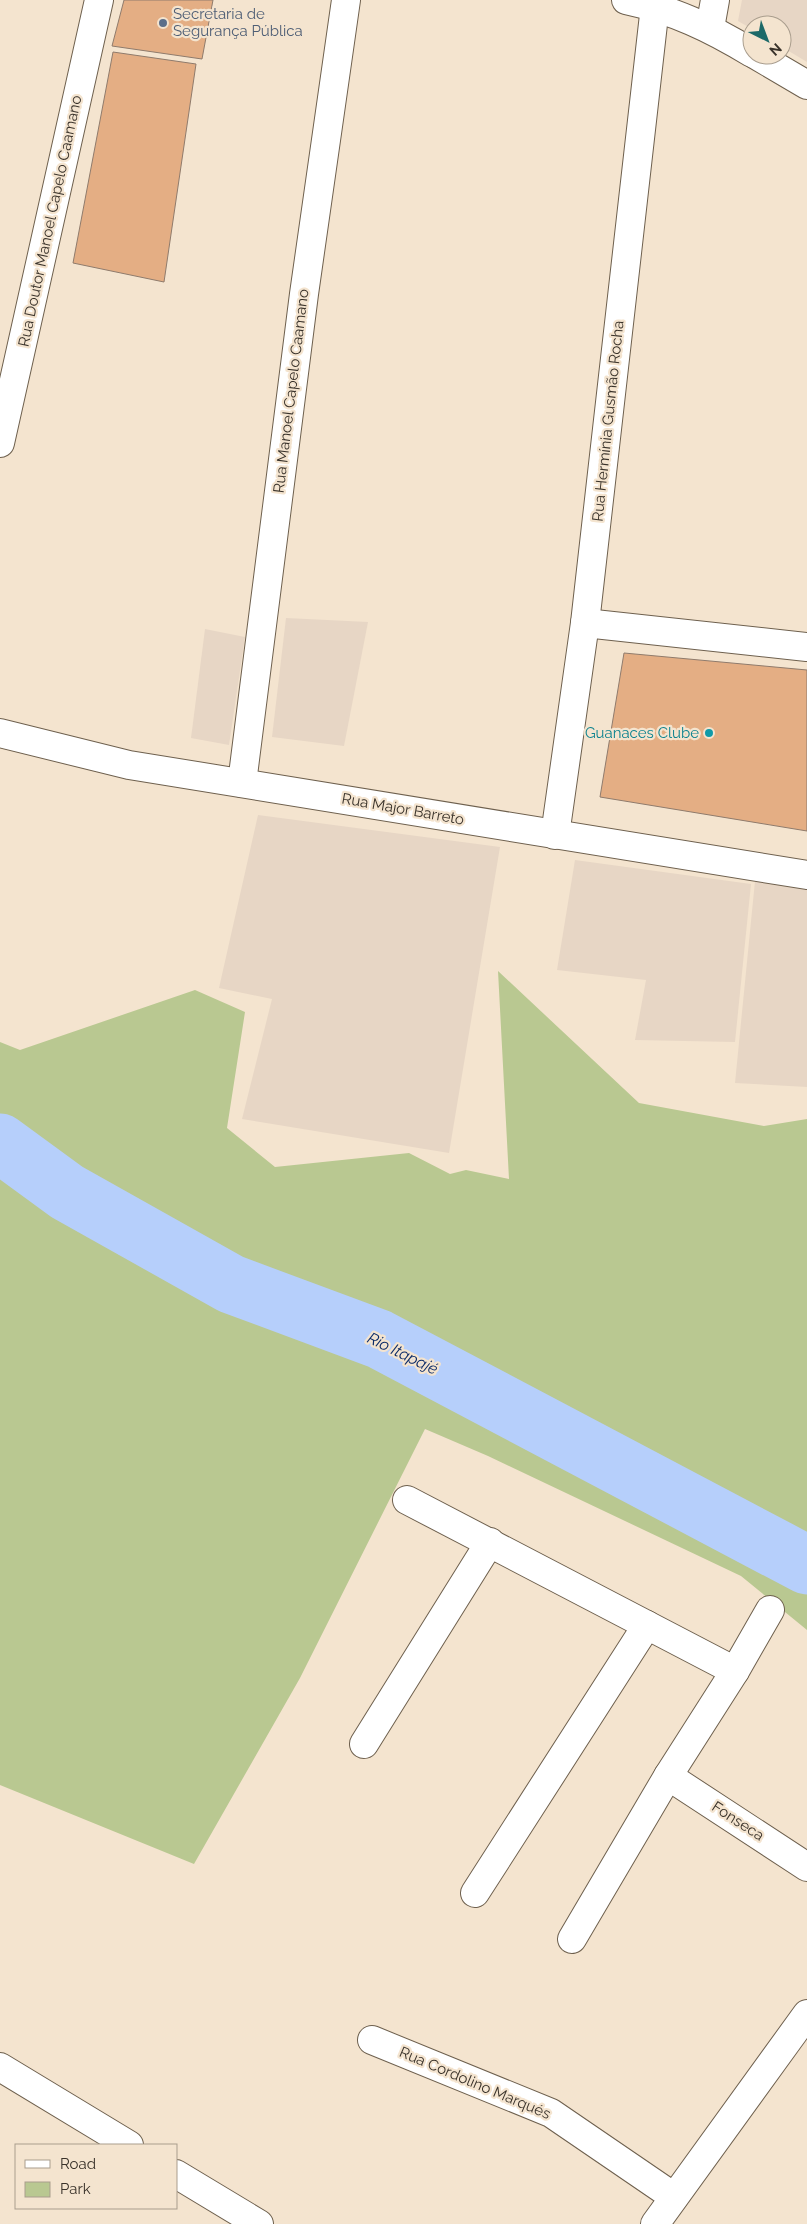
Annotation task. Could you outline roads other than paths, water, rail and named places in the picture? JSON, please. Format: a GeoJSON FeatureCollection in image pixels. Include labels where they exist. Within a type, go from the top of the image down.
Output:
{"type":"FeatureCollection","features":[{"type":"Feature","properties":{"kind":"street","name":"Rua Doutor Manoel Capelo Caamano"},"geometry":{"type":"LineString","coordinates":[[0,443],[99,0]]}},
{"type":"Feature","properties":{"kind":"street","name":"Rua Manoel Capelo Caamano"},"geometry":{"type":"LineString","coordinates":[[242,783],[304,294],[346,0]]}},
{"type":"Feature","properties":{"kind":"street"},"geometry":{"type":"LineString","coordinates":[[626,0],[655,6],[710,28],[742,47]]}},
{"type":"Feature","properties":{"kind":"street"},"geometry":{"type":"LineString","coordinates":[[710,28],[716,0]]}},
{"type":"Feature","properties":{"kind":"street","name":"Rua Hermínia Gusmão Rocha"},"geometry":{"type":"LineString","coordinates":[[555,835],[585,623],[655,6]]}},
{"type":"Feature","properties":{"kind":"street"},"geometry":{"type":"LineString","coordinates":[[772,65],[807,86]]}},
{"type":"Feature","properties":{"kind":"street"},"geometry":{"type":"LineString","coordinates":[[585,623],[807,647]]}},
{"type":"Feature","properties":{"kind":"street","name":"Rua Major Barreto"},"geometry":{"type":"LineString","coordinates":[[0,733],[129,765],[361,801],[555,835],[807,875]]}},
{"type":"Feature","properties":{"kind":"street"},"geometry":{"type":"LineString","coordinates":[[407,1500],[735,1671]]}},
{"type":"Feature","properties":{"kind":"street"},"geometry":{"type":"LineString","coordinates":[[364,1744],[490,1542]]}},
{"type":"Feature","properties":{"kind":"street"},"geometry":{"type":"LineString","coordinates":[[572,1939],[668,1776],[735,1671],[770,1610]]}},
{"type":"Feature","properties":{"kind":"street"},"geometry":{"type":"LineString","coordinates":[[475,1893],[647,1624]]}},
{"type":"Feature","properties":{"kind":"street","name":"Fonseca"},"geometry":{"type":"LineString","coordinates":[[668,1776],[807,1867]]}},
{"type":"Feature","properties":{"kind":"street"},"geometry":{"type":"LineString","coordinates":[[655,2224],[807,2014]]}},
{"type":"Feature","properties":{"kind":"street","name":"Rua Cordolino Marqués"},"geometry":{"type":"LineString","coordinates":[[372,2040],[551,2113],[674,2198]]}},
{"type":"Feature","properties":{"kind":"street"},"geometry":{"type":"LineString","coordinates":[[0,2067],[127,2144]]}},
{"type":"Feature","properties":{"kind":"street"},"geometry":{"type":"LineString","coordinates":[[178,2175],[259,2224]]}},
{"type":"Feature","properties":{"kind":"waterway","name":"Rio Itapajé"},"geometry":{"type":"LineString","coordinates":[[0,1143],[67,1192],[231,1284],[379,1339],[807,1565]]}},
{"type":"Feature","properties":{"kind":"place","name":"Secretaria de Segurança Pública"},"geometry":{"type":"Point","coordinates":[163,23]}},
{"type":"Feature","properties":{"kind":"place","name":"Guanaces Clube"},"geometry":{"type":"Point","coordinates":[709,733]}}]}
